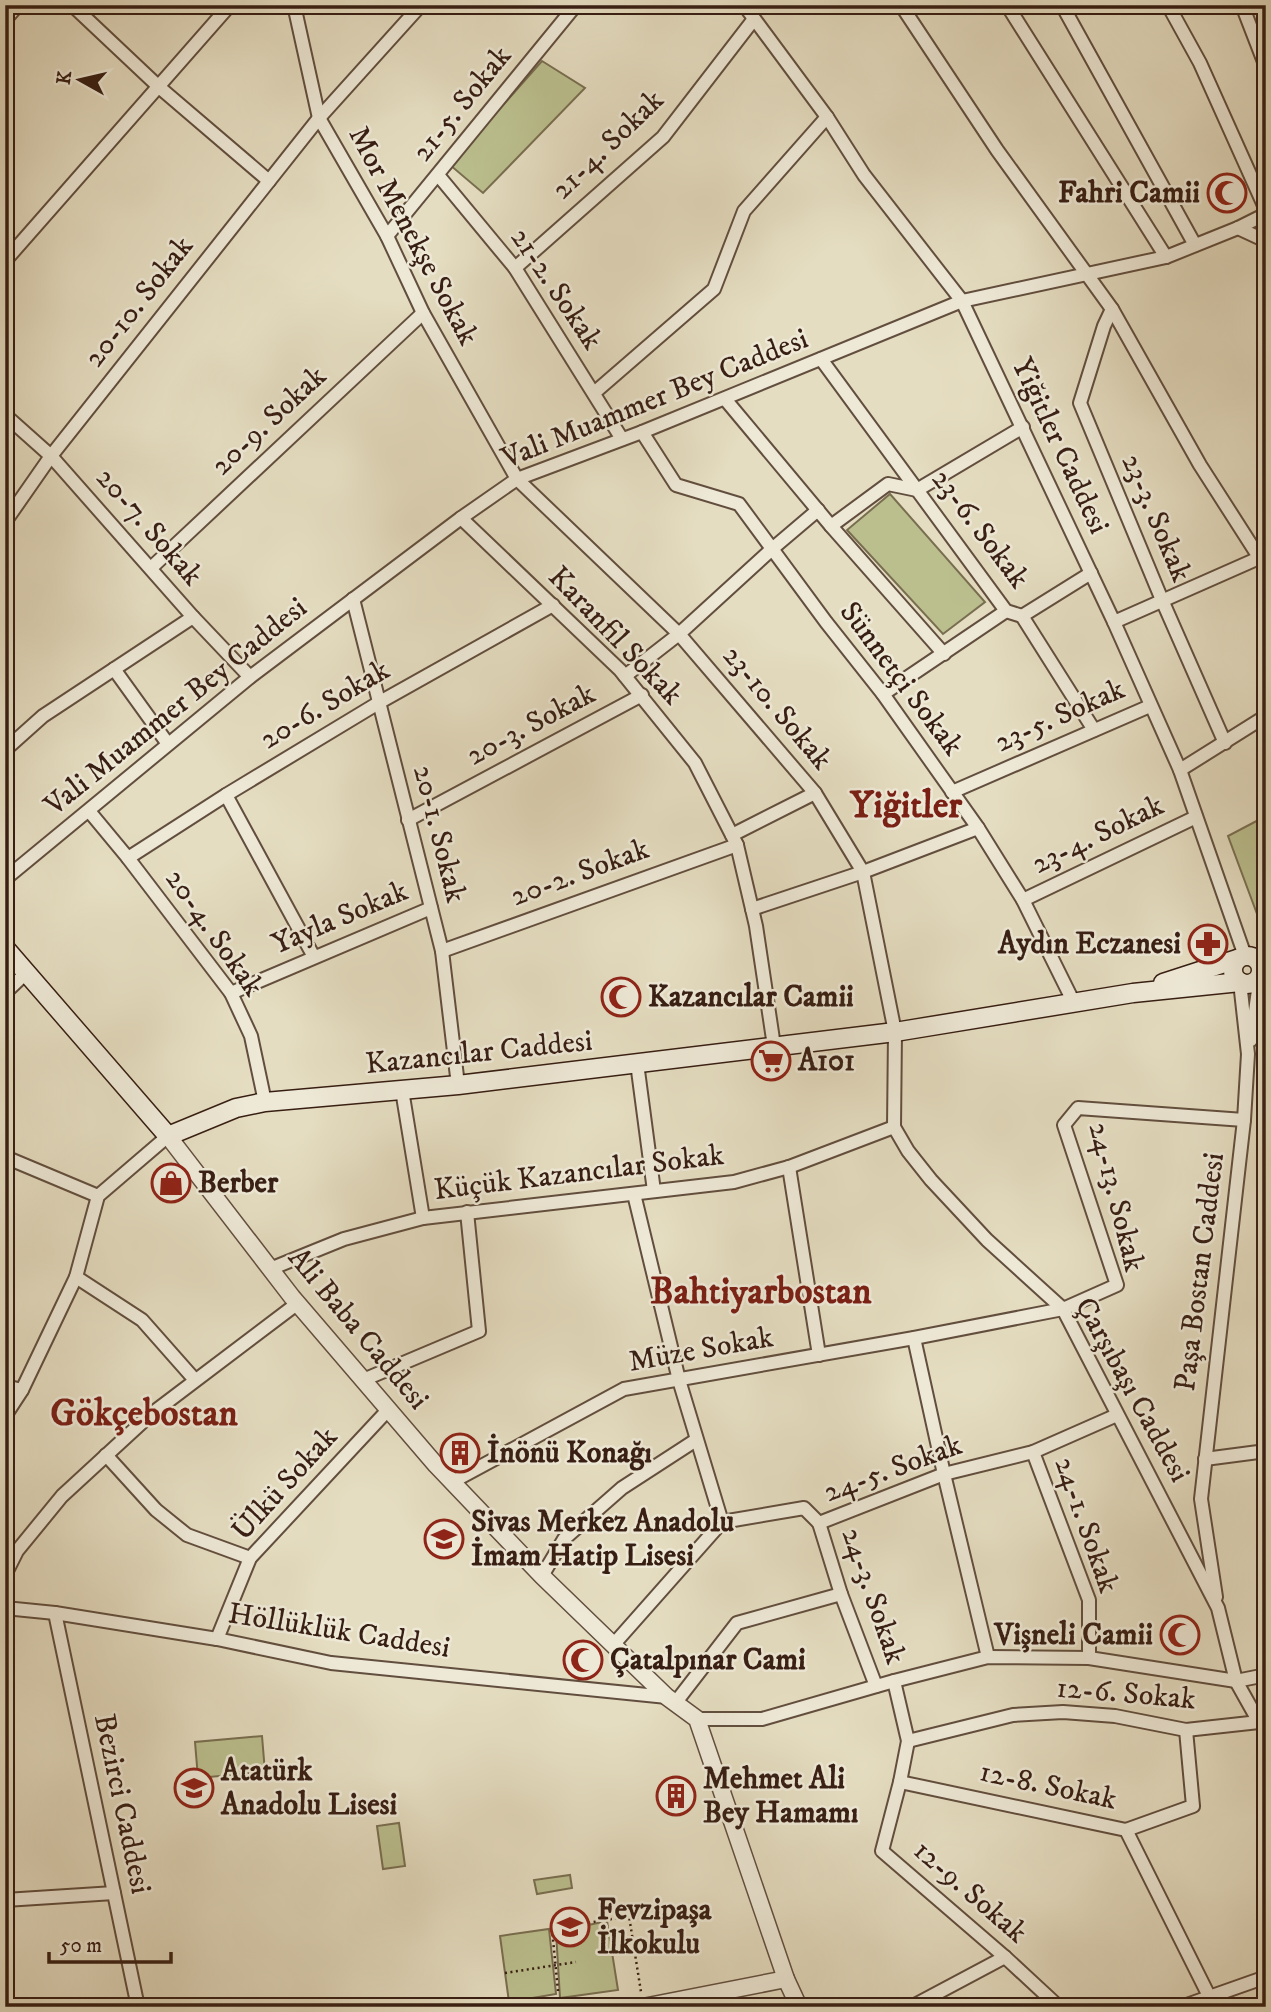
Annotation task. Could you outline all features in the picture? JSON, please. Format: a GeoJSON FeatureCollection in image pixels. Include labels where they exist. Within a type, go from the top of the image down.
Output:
{"type":"FeatureCollection","features":[{"type":"Feature","properties":{"kind":"main road","name":"Ali Baba Caddesi"},"geometry":{"type":"LineString","coordinates":[[5,948],[168,1136]]}},
{"type":"Feature","properties":{"kind":"main road"},"geometry":{"type":"LineString","coordinates":[[1250,956],[1261,966],[1263,975],[1249,984],[1240,982],[1233,971],[1250,956]]}},
{"type":"Feature","properties":{"kind":"main road","name":"Kazancılar Caddesi"},"geometry":{"type":"LineString","coordinates":[[1133,993],[1250,956]]}},
{"type":"Feature","properties":{"kind":"main road","name":"Kazancılar Caddesi"},"geometry":{"type":"LineString","coordinates":[[168,1136],[236,1108],[265,1102],[458,1085],[894,1032],[1133,993],[1240,982]]}},
{"type":"Feature","properties":{"kind":"street"},"geometry":{"type":"LineString","coordinates":[[72,5],[159,87],[270,181]]}},
{"type":"Feature","properties":{"kind":"street"},"geometry":{"type":"LineString","coordinates":[[5,261],[230,5]]}},
{"type":"Feature","properties":{"kind":"street","name":"Mor Menekşe Sokak"},"geometry":{"type":"LineString","coordinates":[[294,5],[319,118],[387,236],[423,313],[517,479]]}},
{"type":"Feature","properties":{"kind":"street","name":"20-10. Sokak"},"geometry":{"type":"LineString","coordinates":[[5,522],[51,456],[319,118],[421,5]]}},
{"type":"Feature","properties":{"kind":"street","name":"21-5. Sokak"},"geometry":{"type":"LineString","coordinates":[[387,236],[576,5]]}},
{"type":"Feature","properties":{"kind":"street","name":"Yiğitler Caddesi"},"geometry":{"type":"LineString","coordinates":[[744,5],[827,117],[864,175],[962,301],[1114,622],[1180,770],[1250,956]]}},
{"type":"Feature","properties":{"kind":"street"},"geometry":{"type":"LineString","coordinates":[[901,5],[998,150],[1112,309],[1200,465],[1263,563],[1162,600],[1114,622]]}},
{"type":"Feature","properties":{"kind":"street"},"geometry":{"type":"LineString","coordinates":[[1007,5],[1166,257]]}},
{"type":"Feature","properties":{"kind":"street"},"geometry":{"type":"LineString","coordinates":[[1062,5],[1195,245]]}},
{"type":"Feature","properties":{"kind":"street"},"geometry":{"type":"LineString","coordinates":[[1168,5],[1200,64],[1266,212]]}},
{"type":"Feature","properties":{"kind":"street"},"geometry":{"type":"LineString","coordinates":[[1242,5],[1264,59]]}},
{"type":"Feature","properties":{"kind":"street"},"geometry":{"type":"LineString","coordinates":[[5,20],[12,7]]}},
{"type":"Feature","properties":{"kind":"street","name":"21-4. Sokak"},"geometry":{"type":"LineString","coordinates":[[515,268],[663,137],[754,19]]}},
{"type":"Feature","properties":{"kind":"street"},"geometry":{"type":"LineString","coordinates":[[594,393],[714,289],[744,211],[827,117]]}},
{"type":"Feature","properties":{"kind":"street","name":"21-2. Sokak"},"geometry":{"type":"LineString","coordinates":[[438,175],[515,268],[622,439]]}},
{"type":"Feature","properties":{"kind":"street","name":"Vali Muammer Bey Caddesi"},"geometry":{"type":"LineString","coordinates":[[5,879],[250,677],[517,479],[642,432],[962,301],[1166,257],[1238,228],[1266,212]]}},
{"type":"Feature","properties":{"kind":"street"},"geometry":{"type":"LineString","coordinates":[[1238,228],[1266,241]]}},
{"type":"Feature","properties":{"kind":"street","name":"23-3. Sokak"},"geometry":{"type":"LineString","coordinates":[[1112,309],[1080,403],[1162,600],[1226,743]]}},
{"type":"Feature","properties":{"kind":"street","name":"20-9. Sokak"},"geometry":{"type":"LineString","coordinates":[[151,568],[423,313]]}},
{"type":"Feature","properties":{"kind":"street","name":"23-6. Sokak"},"geometry":{"type":"LineString","coordinates":[[821,359],[1006,611],[1022,615],[1094,730]]}},
{"type":"Feature","properties":{"kind":"street"},"geometry":{"type":"LineString","coordinates":[[725,398],[831,526],[944,654]]}},
{"type":"Feature","properties":{"kind":"street","name":"20-7. Sokak"},"geometry":{"type":"LineString","coordinates":[[5,415],[51,456],[193,617],[250,677]]}},
{"type":"Feature","properties":{"kind":"street"},"geometry":{"type":"LineString","coordinates":[[831,526],[888,484],[917,490],[1023,427]]}},
{"type":"Feature","properties":{"kind":"street","name":"Sünnetçi Sokak"},"geometry":{"type":"LineString","coordinates":[[642,432],[676,485],[739,504],[883,694],[978,828],[1023,900],[1074,1003]]}},
{"type":"Feature","properties":{"kind":"street","name":"23-10. Sokak"},"geometry":{"type":"LineString","coordinates":[[517,479],[679,634],[815,793],[863,872],[894,1032]]}},
{"type":"Feature","properties":{"kind":"street"},"geometry":{"type":"LineString","coordinates":[[625,676],[679,634],[818,510]]}},
{"type":"Feature","properties":{"kind":"street","name":"Karanfil Sokak"},"geometry":{"type":"LineString","coordinates":[[461,518],[625,676],[695,763],[734,840],[752,909],[774,1046]]}},
{"type":"Feature","properties":{"kind":"street"},"geometry":{"type":"LineString","coordinates":[[1022,615],[1091,573]]}},
{"type":"Feature","properties":{"kind":"street","name":"20-1. Sokak"},"geometry":{"type":"LineString","coordinates":[[353,599],[442,951],[458,1085]]}},
{"type":"Feature","properties":{"kind":"street","name":"20-6. Sokak"},"geometry":{"type":"LineString","coordinates":[[128,858],[380,702],[553,605]]}},
{"type":"Feature","properties":{"kind":"street"},"geometry":{"type":"LineString","coordinates":[[883,694],[1006,611]]}},
{"type":"Feature","properties":{"kind":"street"},"geometry":{"type":"LineString","coordinates":[[5,750],[43,716],[193,617]]}},
{"type":"Feature","properties":{"kind":"street"},"geometry":{"type":"LineString","coordinates":[[114,669],[168,744]]}},
{"type":"Feature","properties":{"kind":"street","name":"20-3. Sokak"},"geometry":{"type":"LineString","coordinates":[[408,820],[642,695]]}},
{"type":"Feature","properties":{"kind":"street","name":"23-5. Sokak"},"geometry":{"type":"LineString","coordinates":[[952,792],[1150,706]]}},
{"type":"Feature","properties":{"kind":"street"},"geometry":{"type":"LineString","coordinates":[[1180,770],[1266,716]]}},
{"type":"Feature","properties":{"kind":"street","name":"20-2. Sokak"},"geometry":{"type":"LineString","coordinates":[[442,951],[734,840],[815,793]]}},
{"type":"Feature","properties":{"kind":"street"},"geometry":{"type":"LineString","coordinates":[[226,795],[314,957]]}},
{"type":"Feature","properties":{"kind":"street","name":"20-4. Sokak"},"geometry":{"type":"LineString","coordinates":[[89,811],[231,993],[250,1036],[265,1102]]}},
{"type":"Feature","properties":{"kind":"street","name":"23-4. Sokak"},"geometry":{"type":"LineString","coordinates":[[1023,900],[1196,817]]}},
{"type":"Feature","properties":{"kind":"street"},"geometry":{"type":"LineString","coordinates":[[752,909],[863,872],[978,828]]}},
{"type":"Feature","properties":{"kind":"street","name":"Yayla Sokak"},"geometry":{"type":"LineString","coordinates":[[231,993],[431,908]]}},
{"type":"Feature","properties":{"kind":"street"},"geometry":{"type":"LineString","coordinates":[[5,993],[27,972]]}},
{"type":"Feature","properties":{"kind":"street"},"geometry":{"type":"LineString","coordinates":[[1248,1054],[1260,1017],[1263,975]]}},
{"type":"Feature","properties":{"kind":"street","name":"Paşa Bostan Caddesi"},"geometry":{"type":"LineString","coordinates":[[1218,1608],[1201,1499],[1244,1120],[1248,1054],[1240,982]]}},
{"type":"Feature","properties":{"kind":"street"},"geometry":{"type":"LineString","coordinates":[[894,1032],[894,1127]]}},
{"type":"Feature","properties":{"kind":"street"},"geometry":{"type":"LineString","coordinates":[[637,1063],[654,1191]]}},
{"type":"Feature","properties":{"kind":"street"},"geometry":{"type":"LineString","coordinates":[[402,1090],[423,1218]]}},
{"type":"Feature","properties":{"kind":"street","name":"24-13. Sokak"},"geometry":{"type":"LineString","coordinates":[[1063,1309],[1118,1285],[1064,1125],[1078,1108],[1244,1120]]}},
{"type":"Feature","properties":{"kind":"street","name":"Küçük Kazancılar Sokak"},"geometry":{"type":"LineString","coordinates":[[270,1269],[344,1239],[423,1218],[734,1182],[789,1167],[894,1127]]}},
{"type":"Feature","properties":{"kind":"street","name":"Çarşıbaşı Caddesi"},"geometry":{"type":"LineString","coordinates":[[894,1127],[908,1151],[931,1180],[987,1240],[1063,1309],[1218,1608],[1236,1681],[1262,1725]]}},
{"type":"Feature","properties":{"kind":"street"},"geometry":{"type":"LineString","coordinates":[[5,1416],[22,1390],[76,1277],[98,1196],[168,1136]]}},
{"type":"Feature","properties":{"kind":"street","name":"Ali Baba Caddesi"},"geometry":{"type":"LineString","coordinates":[[168,1136],[270,1269],[387,1411],[542,1576],[671,1699],[697,1719]]}},
{"type":"Feature","properties":{"kind":"street"},"geometry":{"type":"LineString","coordinates":[[5,1157],[98,1196]]}},
{"type":"Feature","properties":{"kind":"street"},"geometry":{"type":"LineString","coordinates":[[789,1167],[819,1355]]}},
{"type":"Feature","properties":{"kind":"street"},"geometry":{"type":"LineString","coordinates":[[614,1644],[722,1522],[679,1380],[634,1194]]}},
{"type":"Feature","properties":{"kind":"street"},"geometry":{"type":"LineString","coordinates":[[363,1380],[479,1331],[467,1212]]}},
{"type":"Feature","properties":{"kind":"street"},"geometry":{"type":"LineString","coordinates":[[76,1277],[142,1320],[195,1380]]}},
{"type":"Feature","properties":{"kind":"street"},"geometry":{"type":"LineString","coordinates":[[5,1575],[17,1551],[62,1496],[106,1455],[150,1415],[298,1303]]}},
{"type":"Feature","properties":{"kind":"street","name":"Müze Sokak"},"geometry":{"type":"LineString","coordinates":[[452,1482],[624,1389],[1063,1309]]}},
{"type":"Feature","properties":{"kind":"street"},"geometry":{"type":"LineString","coordinates":[[914,1338],[988,1657]]}},
{"type":"Feature","properties":{"kind":"street"},"geometry":{"type":"LineString","coordinates":[[5,1386],[22,1390]]}},
{"type":"Feature","properties":{"kind":"street","name":"Ülkü Sokak"},"geometry":{"type":"LineString","coordinates":[[217,1639],[250,1558],[387,1411]]}},
{"type":"Feature","properties":{"kind":"street","name":"24-5. Sokak"},"geometry":{"type":"LineString","coordinates":[[722,1522],[804,1508],[819,1523],[944,1474],[1033,1452],[1117,1415]]}},
{"type":"Feature","properties":{"kind":"street"},"geometry":{"type":"LineString","coordinates":[[542,1576],[564,1539],[583,1522],[622,1488],[696,1440]]}},
{"type":"Feature","properties":{"kind":"street"},"geometry":{"type":"LineString","coordinates":[[1205,1459],[1266,1451]]}},
{"type":"Feature","properties":{"kind":"street","name":"24-1. Sokak"},"geometry":{"type":"LineString","coordinates":[[1033,1452],[1089,1600],[1088,1658]]}},
{"type":"Feature","properties":{"kind":"street"},"geometry":{"type":"LineString","coordinates":[[106,1455],[156,1510],[187,1535],[250,1558]]}},
{"type":"Feature","properties":{"kind":"street","name":"24-3. Sokak"},"geometry":{"type":"LineString","coordinates":[[819,1523],[841,1594],[876,1686]]}},
{"type":"Feature","properties":{"kind":"street"},"geometry":{"type":"LineString","coordinates":[[671,1699],[737,1623],[841,1594]]}},
{"type":"Feature","properties":{"kind":"street","name":"Höllüklük Caddesi"},"geometry":{"type":"LineString","coordinates":[[5,1608],[55,1612],[217,1639],[331,1663],[671,1699]]}},
{"type":"Feature","properties":{"kind":"street","name":"Bezirci Caddesi"},"geometry":{"type":"LineString","coordinates":[[55,1612],[138,2007]]}},
{"type":"Feature","properties":{"kind":"street"},"geometry":{"type":"LineString","coordinates":[[799,2007],[786,1979],[697,1719],[762,1719],[988,1657],[1088,1658],[1236,1681],[1266,1675]]}},
{"type":"Feature","properties":{"kind":"street","name":"12-9. Sokak"},"geometry":{"type":"LineString","coordinates":[[894,1681],[908,1741],[882,1852],[1059,2007]]}},
{"type":"Feature","properties":{"kind":"street","name":"12-6. Sokak"},"geometry":{"type":"LineString","coordinates":[[908,1741],[1013,1715],[1063,1712],[1115,1716],[1186,1730],[1262,1725]]}},
{"type":"Feature","properties":{"kind":"street"},"geometry":{"type":"LineString","coordinates":[[1126,1830],[1193,1806],[1186,1730]]}},
{"type":"Feature","properties":{"kind":"street","name":"12-8. Sokak"},"geometry":{"type":"LineString","coordinates":[[900,1782],[1126,1830],[1209,1996]]}},
{"type":"Feature","properties":{"kind":"street"},"geometry":{"type":"LineString","coordinates":[[5,1900],[114,1893]]}},
{"type":"Feature","properties":{"kind":"street"},"geometry":{"type":"LineString","coordinates":[[911,2007],[1005,1957]]}},
{"type":"Feature","properties":{"kind":"street"},"geometry":{"type":"LineString","coordinates":[[1181,2007],[1266,1977]]}},
{"type":"Feature","properties":{"kind":"street"},"geometry":{"type":"LineString","coordinates":[[644,2007],[786,1979]]}},
{"type":"Feature","properties":{"kind":"path"},"geometry":{"type":"LineString","coordinates":[[558,1991],[552,1929],[629,1916],[644,2007]]}},
{"type":"Feature","properties":{"kind":"path"},"geometry":{"type":"LineString","coordinates":[[505,1973],[576,1962]]}},
{"type":"Feature","properties":{"kind":"green space"},"geometry":{"type":"Polygon","coordinates":[[[542,61],[585,88],[483,193],[450,165],[542,61]]]}},
{"type":"Feature","properties":{"kind":"green space"},"geometry":{"type":"Polygon","coordinates":[[[890,494],[985,602],[943,634],[847,530],[890,494]]]}},
{"type":"Feature","properties":{"kind":"green space"},"geometry":{"type":"Polygon","coordinates":[[[1266,816],[1266,931],[1263,930],[1228,836],[1266,816]]]}},
{"type":"Feature","properties":{"kind":"green space"},"geometry":{"type":"Polygon","coordinates":[[[262,1736],[265,1772],[198,1778],[195,1742],[262,1736]]]}},
{"type":"Feature","properties":{"kind":"green space"},"geometry":{"type":"Polygon","coordinates":[[[399,1823],[405,1866],[383,1869],[377,1826],[399,1823]]]}},
{"type":"Feature","properties":{"kind":"green space"},"geometry":{"type":"Polygon","coordinates":[[[570,1875],[572,1888],[537,1894],[534,1880],[570,1875]]]}},
{"type":"Feature","properties":{"kind":"green space"},"geometry":{"type":"Polygon","coordinates":[[[607,1921],[618,1990],[560,1998],[556,1932],[607,1921]]]}},
{"type":"Feature","properties":{"kind":"green space"},"geometry":{"type":"Polygon","coordinates":[[[549,1929],[556,1994],[509,2002],[500,1936],[549,1929]]]}},
{"type":"Feature","properties":{"kind":"place","name":"Fahri Camii"},"geometry":{"type":"Point","coordinates":[1227,193]}},
{"type":"Feature","properties":{"kind":"place","name":"Aydın Eczanesi"},"geometry":{"type":"Point","coordinates":[1208,944]}},
{"type":"Feature","properties":{"kind":"place","name":"Kazancılar Camii"},"geometry":{"type":"Point","coordinates":[621,997]}},
{"type":"Feature","properties":{"kind":"place","name":"A101"},"geometry":{"type":"Point","coordinates":[771,1061]}},
{"type":"Feature","properties":{"kind":"place","name":"Berber"},"geometry":{"type":"Point","coordinates":[171,1183]}},
{"type":"Feature","properties":{"kind":"place","name":"İnönü Konağı"},"geometry":{"type":"Point","coordinates":[460,1453]}},
{"type":"Feature","properties":{"kind":"place","name":"Sivas Merkez Anadolu İmam Hatip Lisesi"},"geometry":{"type":"Point","coordinates":[444,1539]}},
{"type":"Feature","properties":{"kind":"place","name":"Vişneli Camii"},"geometry":{"type":"Point","coordinates":[1180,1635]}},
{"type":"Feature","properties":{"kind":"place","name":"Çatalpınar Cami"},"geometry":{"type":"Point","coordinates":[583,1660]}},
{"type":"Feature","properties":{"kind":"place","name":"Atatürk Anadolu Lisesi"},"geometry":{"type":"Point","coordinates":[194,1788]}},
{"type":"Feature","properties":{"kind":"place","name":"Mehmet Ali Bey Hamamı"},"geometry":{"type":"Point","coordinates":[676,1796]}},
{"type":"Feature","properties":{"kind":"place","name":"Fevzipaşa İlkokulu"},"geometry":{"type":"Point","coordinates":[570,1927]}},
{"type":"Feature","properties":{"kind":"district","name":"Yiğitler"},"geometry":{"type":"Point","coordinates":[906,806]}},
{"type":"Feature","properties":{"kind":"district","name":"Bahtiyarbostan"},"geometry":{"type":"Point","coordinates":[761,1292]}},
{"type":"Feature","properties":{"kind":"district","name":"Gökçebostan"},"geometry":{"type":"Point","coordinates":[144,1414]}}]}
